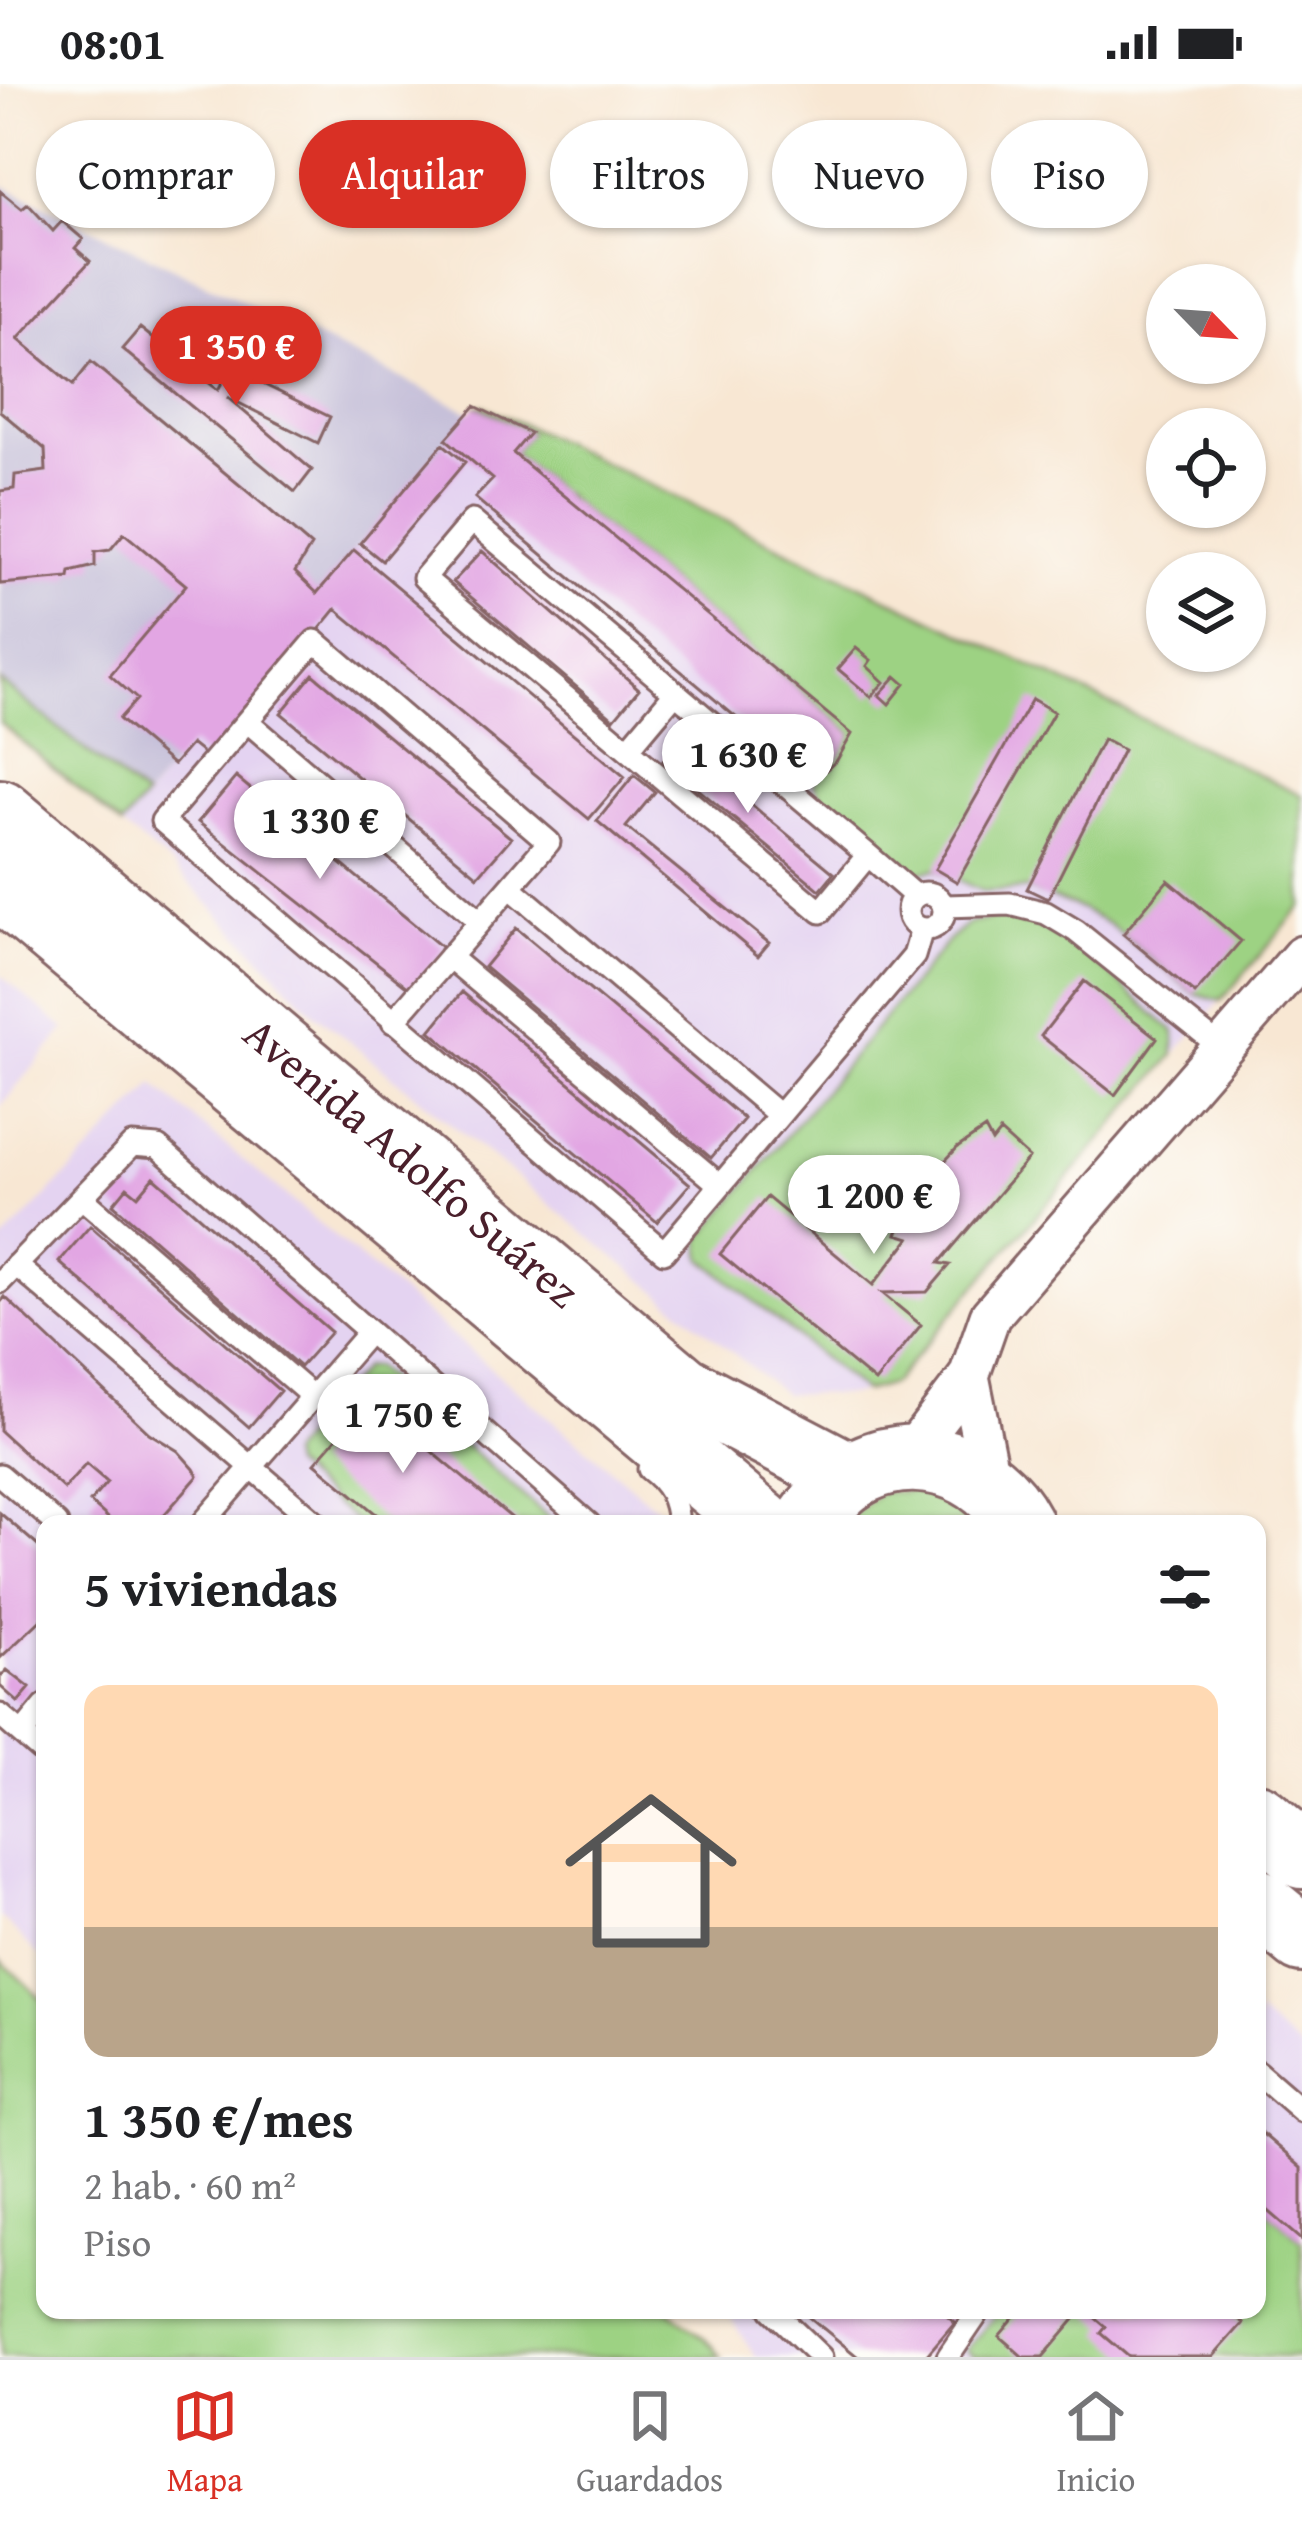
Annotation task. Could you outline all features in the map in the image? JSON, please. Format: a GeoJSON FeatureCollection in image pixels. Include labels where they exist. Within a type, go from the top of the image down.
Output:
{"type":"FeatureCollection","features":[{"type":"Feature","properties":{"kind":"highway","name":"Avenida Adolfo Suárez"},"geometry":{"type":"LineString","coordinates":[[0,813],[683,1388],[855,1486],[936,1460],[965,1470],[1005,1505]]}},
{"type":"Feature","properties":{"kind":"highway","name":"Avenida Adolfo Suárez"},"geometry":{"type":"LineString","coordinates":[[0,886],[750,1515]]}},
{"type":"Feature","properties":{"kind":"highway"},"geometry":{"type":"LineString","coordinates":[[1266,1825],[1302,1855]]}},
{"type":"Feature","properties":{"kind":"highway"},"geometry":{"type":"LineString","coordinates":[[1266,1909],[1302,1939]]}},
{"type":"Feature","properties":{"kind":"street"},"geometry":{"type":"LineString","coordinates":[[855,1486],[969,1376],[990,1316],[1302,956]]}},
{"type":"Feature","properties":{"kind":"street"},"geometry":{"type":"LineString","coordinates":[[969,1376],[1005,1505]]}},
{"type":"Feature","properties":{"kind":"lane"},"geometry":{"type":"LineString","coordinates":[[868,855],[821,912],[424,578],[472,521],[868,855],[915,896]]}},
{"type":"Feature","properties":{"kind":"lane"},"geometry":{"type":"LineString","coordinates":[[393,1022],[549,842],[315,641],[162,820],[393,1022],[664,1252],[914,956],[922,929]]}},
{"type":"Feature","properties":{"kind":"lane"},"geometry":{"type":"LineString","coordinates":[[628,749],[675,693]]}},
{"type":"Feature","properties":{"kind":"lane"},"geometry":{"type":"LineString","coordinates":[[247,721],[480,921]]}},
{"type":"Feature","properties":{"kind":"lane"},"geometry":{"type":"LineString","coordinates":[[510,887],[779,1115]]}},
{"type":"Feature","properties":{"kind":"lane"},"geometry":{"type":"LineString","coordinates":[[922,929],[909,917],[909,905],[915,896],[932,893],[945,906],[1010,904],[1046,913],[1076,931],[1223,1049]]}},
{"type":"Feature","properties":{"kind":"lane"},"geometry":{"type":"LineString","coordinates":[[922,929],[939,924],[945,906]]}},
{"type":"Feature","properties":{"kind":"lane"},"geometry":{"type":"LineString","coordinates":[[449,957],[720,1185]]}},
{"type":"Feature","properties":{"kind":"lane"},"geometry":{"type":"LineString","coordinates":[[239,1086],[359,1217]]}},
{"type":"Feature","properties":{"kind":"lane"},"geometry":{"type":"LineString","coordinates":[[308,1515],[8,1274],[133,1145],[158,1147],[579,1515]]}},
{"type":"Feature","properties":{"kind":"lane"},"geometry":{"type":"LineString","coordinates":[[82,1198],[313,1397]]}},
{"type":"Feature","properties":{"kind":"lane"},"geometry":{"type":"LineString","coordinates":[[210,1515],[369,1332]]}},
{"type":"Feature","properties":{"kind":"lane"},"geometry":{"type":"LineString","coordinates":[[629,1454],[663,1480],[675,1500],[677,1515]]}},
{"type":"Feature","properties":{"kind":"lane"},"geometry":{"type":"LineString","coordinates":[[0,1475],[47,1515]]}},
{"type":"Feature","properties":{"kind":"lane"},"geometry":{"type":"LineString","coordinates":[[0,1715],[36,1746]]}},
{"type":"Feature","properties":{"kind":"lane"},"geometry":{"type":"LineString","coordinates":[[22,1734],[36,1717]]}},
{"type":"Feature","properties":{"kind":"lane"},"geometry":{"type":"LineString","coordinates":[[1266,2080],[1302,2111]]}},
{"type":"Feature","properties":{"kind":"lane"},"geometry":{"type":"LineString","coordinates":[[781,2319],[821,2357]]}},
{"type":"Feature","properties":{"kind":"lane"},"geometry":{"type":"LineString","coordinates":[[951,2354],[973,2319]]}},
{"type":"Feature","properties":{"kind":"shaded area"},"geometry":{"type":"Polygon","coordinates":[[[0,184],[36,201],[36,228],[91,228],[470,412],[145,798],[0,681],[0,184]]]}},
{"type":"Feature","properties":{"kind":"shaded area"},"geometry":{"type":"Polygon","coordinates":[[[484,405],[1302,795],[1302,906],[892,1384],[854,1395],[784,1394],[314,1013],[173,866],[122,826],[470,412],[484,405]]]}},
{"type":"Feature","properties":{"kind":"shaded area"},"geometry":{"type":"Polygon","coordinates":[[[0,975],[65,1029],[0,1107],[0,975]]]}},
{"type":"Feature","properties":{"kind":"shaded area"},"geometry":{"type":"Polygon","coordinates":[[[154,1085],[665,1515],[36,1515],[36,1952],[0,1916],[0,1244],[154,1085]]]}},
{"type":"Feature","properties":{"kind":"shaded area"},"geometry":{"type":"Polygon","coordinates":[[[1266,2021],[1302,2051],[1302,2357],[756,2357],[731,2319],[1266,2319],[1266,2021]]]}},
{"type":"Feature","properties":{"kind":"green space"},"geometry":{"type":"Polygon","coordinates":[[[475,406],[484,406],[1302,795],[1302,906],[1221,1001],[1195,994],[1109,924],[1072,905],[1027,889],[984,892],[935,869],[910,874],[834,816],[813,782],[837,760],[852,733],[513,453],[529,433],[475,406]]]}},
{"type":"Feature","properties":{"kind":"green space"},"geometry":{"type":"Polygon","coordinates":[[[0,681],[145,798],[122,826],[0,723],[0,681]]]}},
{"type":"Feature","properties":{"kind":"green space"},"geometry":{"type":"Polygon","coordinates":[[[1002,916],[1050,932],[1094,962],[1175,1032],[1174,1055],[892,1384],[864,1392],[703,1259],[700,1240],[949,940],[968,924],[1002,916]]]}},
{"type":"Feature","properties":{"kind":"green space"},"geometry":{"type":"Polygon","coordinates":[[[374,1367],[546,1515],[348,1515],[291,1466],[289,1455],[363,1368],[374,1367]]]}},
{"type":"Feature","properties":{"kind":"green space"},"geometry":{"type":"Polygon","coordinates":[[[940,1490],[975,1515],[852,1515],[881,1492],[940,1490]]]}},
{"type":"Feature","properties":{"kind":"green space"},"geometry":{"type":"Polygon","coordinates":[[[0,1960],[36,1994],[36,2319],[680,2319],[721,2357],[0,2357],[0,1960]]]}},
{"type":"Feature","properties":{"kind":"green space"},"geometry":{"type":"Polygon","coordinates":[[[1266,2209],[1302,2240],[1302,2357],[975,2357],[966,2350],[992,2319],[1266,2319],[1266,2209]]]}},
{"type":"Feature","properties":{"kind":"building"},"geometry":{"type":"Polygon","coordinates":[[[0,191],[22,209],[28,204],[36,213],[36,228],[70,228],[83,239],[75,248],[90,261],[18,339],[73,385],[91,362],[265,506],[311,546],[295,572],[317,593],[354,550],[625,777],[589,819],[336,609],[212,761],[191,744],[173,765],[119,719],[137,699],[110,675],[186,585],[124,533],[110,550],[95,552],[95,566],[70,572],[69,578],[0,584],[0,491],[14,489],[15,475],[46,471],[45,449],[0,411],[0,191]]]}},
{"type":"Feature","properties":{"kind":"building"},"geometry":{"type":"Polygon","coordinates":[[[140,328],[218,390],[230,368],[330,417],[318,443],[227,397],[312,470],[295,492],[122,349],[140,328]]]}},
{"type":"Feature","properties":{"kind":"building"},"geometry":{"type":"Polygon","coordinates":[[[475,406],[530,433],[513,453],[852,734],[837,760],[813,782],[475,498],[493,479],[446,439],[475,406]]]}},
{"type":"Feature","properties":{"kind":"building"},"geometry":{"type":"Polygon","coordinates":[[[443,444],[465,462],[382,561],[360,543],[443,444]]]}},
{"type":"Feature","properties":{"kind":"building"},"geometry":{"type":"Polygon","coordinates":[[[482,551],[639,689],[614,719],[453,582],[482,551]]]}},
{"type":"Feature","properties":{"kind":"building"},"geometry":{"type":"Polygon","coordinates":[[[856,648],[871,660],[867,666],[884,682],[871,697],[838,669],[856,648]]]}},
{"type":"Feature","properties":{"kind":"building"},"geometry":{"type":"Polygon","coordinates":[[[313,674],[511,838],[478,876],[281,713],[313,674]]]}},
{"type":"Feature","properties":{"kind":"building"},"geometry":{"type":"Polygon","coordinates":[[[896,676],[905,684],[889,704],[879,695],[896,676]]]}},
{"type":"Feature","properties":{"kind":"building"},"geometry":{"type":"Polygon","coordinates":[[[1032,699],[1054,712],[957,882],[935,869],[1032,699]]]}},
{"type":"Feature","properties":{"kind":"building"},"geometry":{"type":"Polygon","coordinates":[[[1103,739],[1123,750],[1048,899],[1027,889],[1103,739]]]}},
{"type":"Feature","properties":{"kind":"building"},"geometry":{"type":"Polygon","coordinates":[[[677,743],[834,873],[820,890],[663,760],[677,743]]]}},
{"type":"Feature","properties":{"kind":"building"},"geometry":{"type":"Polygon","coordinates":[[[634,775],[655,792],[626,827],[769,943],[758,956],[597,821],[634,775]]]}},
{"type":"Feature","properties":{"kind":"building"},"geometry":{"type":"Polygon","coordinates":[[[236,777],[444,949],[409,988],[198,822],[236,777]]]}},
{"type":"Feature","properties":{"kind":"building"},"geometry":{"type":"Polygon","coordinates":[[[1168,880],[1241,941],[1195,994],[1123,934],[1168,880]]]}},
{"type":"Feature","properties":{"kind":"building"},"geometry":{"type":"Polygon","coordinates":[[[516,928],[744,1119],[711,1158],[484,967],[516,928]]]}},
{"type":"Feature","properties":{"kind":"building"},"geometry":{"type":"Polygon","coordinates":[[[1084,981],[1157,1038],[1115,1095],[1041,1036],[1084,981]]]}},
{"type":"Feature","properties":{"kind":"building"},"geometry":{"type":"Polygon","coordinates":[[[462,992],[690,1184],[657,1222],[430,1031],[462,992]]]}},
{"type":"Feature","properties":{"kind":"building"},"geometry":{"type":"Polygon","coordinates":[[[985,1129],[992,1142],[1000,1132],[1029,1158],[939,1263],[950,1265],[927,1292],[882,1293],[921,1325],[875,1382],[720,1254],[767,1197],[873,1285],[910,1238],[897,1234],[920,1188],[957,1148],[985,1129]]]}},
{"type":"Feature","properties":{"kind":"building"},"geometry":{"type":"Polygon","coordinates":[[[154,1177],[331,1332],[300,1367],[113,1204],[127,1187],[138,1196],[154,1177]]]}},
{"type":"Feature","properties":{"kind":"building"},"geometry":{"type":"Polygon","coordinates":[[[90,1226],[280,1391],[249,1427],[59,1262],[90,1226]]]}},
{"type":"Feature","properties":{"kind":"building"},"geometry":{"type":"Polygon","coordinates":[[[5,1297],[149,1433],[178,1451],[194,1469],[198,1476],[164,1515],[105,1515],[90,1502],[107,1482],[86,1464],[64,1489],[0,1431],[0,1303],[5,1297]]]}},
{"type":"Feature","properties":{"kind":"building"},"geometry":{"type":"Polygon","coordinates":[[[370,1400],[508,1515],[377,1515],[315,1463],[370,1400]]]}},
{"type":"Feature","properties":{"kind":"building"},"geometry":{"type":"Polygon","coordinates":[[[0,1513],[36,1544],[36,1624],[0,1658],[0,1513]]]}},
{"type":"Feature","properties":{"kind":"building"},"geometry":{"type":"Polygon","coordinates":[[[7,1670],[30,1688],[18,1702],[0,1686],[0,1677],[7,1670]]]}},
{"type":"Feature","properties":{"kind":"building"},"geometry":{"type":"Polygon","coordinates":[[[1266,2137],[1302,2168],[1302,2240],[1266,2209],[1266,2137]]]}},
{"type":"Feature","properties":{"kind":"building"},"geometry":{"type":"Polygon","coordinates":[[[812,2319],[955,2322],[925,2357],[858,2357],[812,2319]]]}},
{"type":"Feature","properties":{"kind":"building"},"geometry":{"type":"Polygon","coordinates":[[[1013,2319],[1075,2319],[1043,2357],[1023,2357],[999,2336],[1013,2319]]]}},
{"type":"Feature","properties":{"kind":"building"},"geometry":{"type":"Polygon","coordinates":[[[1097,2319],[1238,2319],[1243,2323],[1213,2357],[1129,2357],[1101,2333],[1106,2327],[1097,2319]]]}}]}
